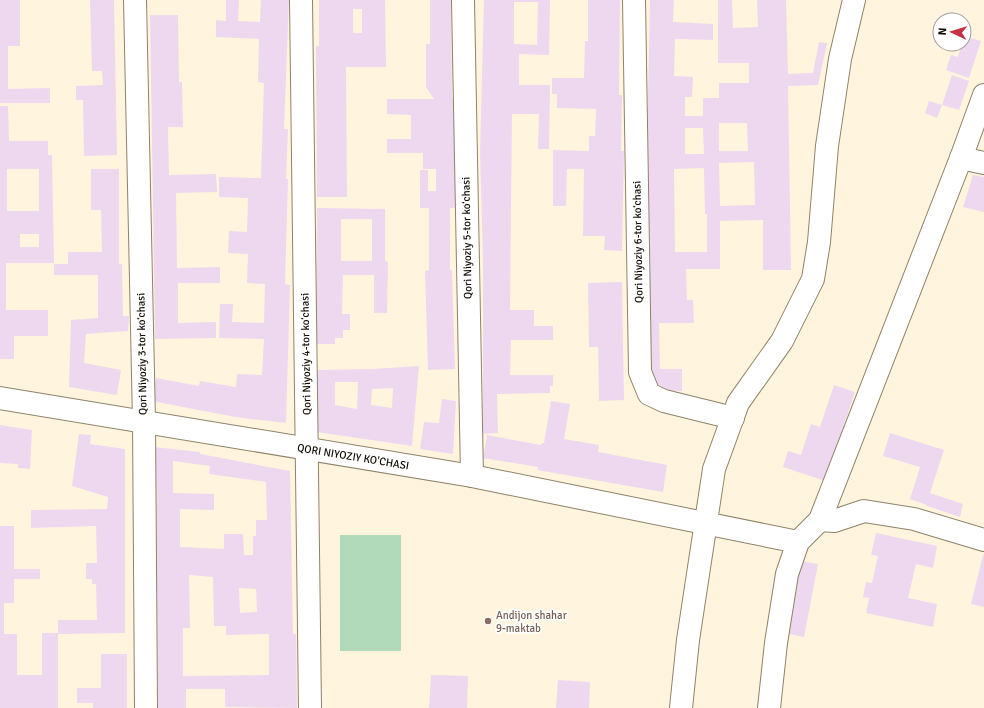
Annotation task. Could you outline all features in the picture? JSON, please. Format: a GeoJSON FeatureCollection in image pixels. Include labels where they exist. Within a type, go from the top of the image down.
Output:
{"type":"FeatureCollection","features":[{"type":"Feature","properties":{"kind":"street","name":"Qori Niyoziy 3-tor koʻchasi"},"geometry":{"type":"LineString","coordinates":[[135,0],[144,421],[146,708]]}},
{"type":"Feature","properties":{"kind":"street","name":"Qori Niyoziy 4-tor koʻchasi"},"geometry":{"type":"LineString","coordinates":[[301,0],[308,449],[310,708]]}},
{"type":"Feature","properties":{"kind":"street","name":"Qori Niyoziy 5-tor koʻchasi"},"geometry":{"type":"LineString","coordinates":[[462,0],[472,476]]}},
{"type":"Feature","properties":{"kind":"street","name":"Qori Niyoziy 6-tor koʻchasi"},"geometry":{"type":"LineString","coordinates":[[634,0],[640,372],[649,394],[664,401],[732,418]]}},
{"type":"Feature","properties":{"kind":"street"},"geometry":{"type":"LineString","coordinates":[[680,708],[688,640],[709,524],[714,469],[738,403],[782,341],[813,279],[819,242],[827,146],[840,59],[854,0]]}},
{"type":"Feature","properties":{"kind":"street"},"geometry":{"type":"LineString","coordinates":[[769,708],[776,643],[787,574],[798,542],[820,520],[961,158],[984,95]]}},
{"type":"Feature","properties":{"kind":"street"},"geometry":{"type":"LineString","coordinates":[[961,158],[984,163]]}},
{"type":"Feature","properties":{"kind":"street","name":"QORI NIYOZIY KO'CHASI"},"geometry":{"type":"LineString","coordinates":[[0,398],[472,476],[798,542]]}},
{"type":"Feature","properties":{"kind":"street"},"geometry":{"type":"LineString","coordinates":[[820,520],[834,521],[864,510],[914,519],[984,540]]}},
{"type":"Feature","properties":{"kind":"green space"},"geometry":{"type":"Polygon","coordinates":[[[340,535],[401,535],[401,651],[340,651],[340,535]]]}},
{"type":"Feature","properties":{"kind":"building"},"geometry":{"type":"Polygon","coordinates":[[[0,0],[20,0],[20,46],[8,46],[8,89],[50,88],[50,103],[0,103],[0,0]]]}},
{"type":"Feature","properties":{"kind":"building"},"geometry":{"type":"Polygon","coordinates":[[[90,0],[114,0],[117,155],[84,156],[83,100],[76,100],[76,86],[103,85],[102,71],[92,71],[90,0]]]}},
{"type":"Feature","properties":{"kind":"building"},"geometry":{"type":"Polygon","coordinates":[[[226,0],[239,0],[238,21],[260,22],[261,0],[289,0],[284,129],[288,129],[285,284],[290,285],[286,423],[235,417],[152,401],[156,378],[199,386],[200,381],[236,387],[237,374],[262,375],[264,339],[219,338],[220,304],[233,304],[232,322],[264,323],[265,284],[247,283],[248,254],[228,253],[229,231],[247,232],[248,198],[219,197],[219,177],[261,178],[264,83],[258,82],[259,39],[216,37],[216,20],[226,21],[226,0]]]}},
{"type":"Feature","properties":{"kind":"building"},"geometry":{"type":"Polygon","coordinates":[[[319,0],[385,0],[386,67],[346,67],[347,197],[317,197],[316,46],[319,46],[319,0]],[[353,9],[353,33],[362,33],[362,9],[353,9]]]}},
{"type":"Feature","properties":{"kind":"building"},"geometry":{"type":"Polygon","coordinates":[[[430,0],[451,0],[452,99],[455,99],[455,208],[450,208],[450,270],[452,270],[455,369],[428,370],[425,271],[429,270],[429,208],[420,208],[420,170],[428,170],[428,191],[436,191],[436,169],[423,169],[423,153],[387,153],[387,139],[411,139],[411,115],[387,114],[387,99],[434,99],[426,87],[426,44],[430,44],[430,0]]]}},
{"type":"Feature","properties":{"kind":"building"},"geometry":{"type":"Polygon","coordinates":[[[484,0],[550,0],[549,55],[519,54],[519,85],[550,85],[549,149],[538,149],[539,114],[512,114],[510,310],[534,310],[534,326],[553,326],[553,340],[511,340],[510,375],[553,375],[553,386],[550,386],[550,393],[497,394],[498,433],[483,434],[483,260],[480,152],[484,0]],[[514,2],[514,44],[537,45],[538,2],[514,2]]]}},
{"type":"Feature","properties":{"kind":"building"},"geometry":{"type":"Polygon","coordinates":[[[588,0],[620,0],[619,95],[622,95],[621,151],[624,151],[622,251],[604,250],[605,236],[583,236],[584,169],[567,169],[566,206],[553,206],[553,150],[589,151],[589,136],[595,136],[596,109],[557,108],[557,94],[552,94],[552,78],[584,78],[585,41],[588,41],[588,0]]]}},
{"type":"Feature","properties":{"kind":"building"},"geometry":{"type":"Polygon","coordinates":[[[650,0],[674,0],[673,22],[713,24],[713,40],[675,39],[674,76],[693,77],[692,97],[685,97],[685,116],[703,116],[703,98],[719,98],[719,83],[749,83],[749,63],[718,63],[718,0],[732,0],[733,28],[758,27],[757,0],[786,0],[788,74],[813,73],[819,42],[827,43],[818,85],[788,86],[791,270],[763,270],[763,220],[720,221],[720,269],[686,269],[687,300],[693,300],[694,323],[659,323],[660,369],[682,369],[682,391],[649,391],[648,96],[650,0]],[[719,123],[719,151],[748,151],[747,123],[719,123]],[[685,128],[685,154],[704,154],[703,128],[685,128]],[[754,162],[719,163],[720,206],[755,205],[754,162]],[[704,168],[674,169],[675,252],[707,252],[707,214],[705,214],[704,168]]]}},
{"type":"Feature","properties":{"kind":"building"},"geometry":{"type":"Polygon","coordinates":[[[150,15],[178,15],[179,82],[182,82],[183,127],[168,127],[169,175],[216,174],[217,192],[176,193],[177,268],[220,267],[220,283],[178,283],[178,323],[216,322],[216,338],[155,339],[150,15]]]}},
{"type":"Feature","properties":{"kind":"building"},"geometry":{"type":"Polygon","coordinates":[[[972,38],[981,41],[969,78],[946,70],[951,55],[958,57],[960,52],[972,52],[972,38]]]}},
{"type":"Feature","properties":{"kind":"building"},"geometry":{"type":"Polygon","coordinates":[[[952,75],[969,81],[959,110],[942,105],[952,75]]]}},
{"type":"Feature","properties":{"kind":"building"},"geometry":{"type":"Polygon","coordinates":[[[929,101],[942,105],[937,118],[925,113],[929,101]]]}},
{"type":"Feature","properties":{"kind":"building"},"geometry":{"type":"Polygon","coordinates":[[[0,106],[8,106],[9,141],[48,141],[48,155],[52,155],[54,263],[6,263],[6,310],[48,310],[48,336],[14,336],[14,359],[0,359],[0,106]],[[7,169],[7,211],[39,211],[39,169],[7,169]],[[20,234],[20,247],[39,247],[39,234],[20,234]]]}},
{"type":"Feature","properties":{"kind":"building"},"geometry":{"type":"Polygon","coordinates":[[[91,169],[119,169],[119,264],[122,264],[123,316],[129,316],[128,331],[86,334],[84,363],[121,370],[117,395],[69,387],[71,320],[98,318],[98,275],[54,275],[54,264],[68,264],[68,252],[102,252],[101,210],[91,210],[91,169]]]}},
{"type":"Feature","properties":{"kind":"building"},"geometry":{"type":"Polygon","coordinates":[[[973,175],[984,177],[984,212],[963,207],[973,175]]]}},
{"type":"Feature","properties":{"kind":"building"},"geometry":{"type":"Polygon","coordinates":[[[317,208],[385,209],[385,261],[388,262],[387,313],[374,313],[374,275],[343,275],[342,314],[350,314],[350,330],[343,330],[343,338],[335,338],[335,344],[316,344],[317,208]],[[341,219],[341,261],[372,261],[372,219],[341,219]]]}},
{"type":"Feature","properties":{"kind":"building"},"geometry":{"type":"Polygon","coordinates":[[[622,282],[624,400],[599,401],[598,347],[589,347],[588,283],[622,282]]]}},
{"type":"Feature","properties":{"kind":"building"},"geometry":{"type":"Polygon","coordinates":[[[419,366],[412,446],[317,432],[318,370],[419,366]],[[335,382],[335,405],[357,409],[358,382],[335,382]],[[393,388],[372,389],[371,405],[392,408],[393,388]]]}},
{"type":"Feature","properties":{"kind":"building"},"geometry":{"type":"Polygon","coordinates":[[[834,385],[855,392],[825,481],[783,467],[788,451],[801,455],[811,424],[820,427],[834,385]]]}},
{"type":"Feature","properties":{"kind":"building"},"geometry":{"type":"Polygon","coordinates":[[[442,399],[456,401],[453,454],[420,449],[424,422],[439,423],[442,399]]]}},
{"type":"Feature","properties":{"kind":"building"},"geometry":{"type":"Polygon","coordinates":[[[551,401],[570,404],[564,439],[599,445],[598,452],[667,465],[663,492],[537,470],[538,467],[483,458],[487,435],[541,445],[544,443],[551,401]]]}},
{"type":"Feature","properties":{"kind":"building"},"geometry":{"type":"Polygon","coordinates":[[[0,425],[32,430],[30,469],[18,468],[18,464],[0,463],[0,425]]]}},
{"type":"Feature","properties":{"kind":"building"},"geometry":{"type":"Polygon","coordinates":[[[890,433],[944,450],[930,493],[963,504],[960,517],[910,499],[920,467],[883,456],[890,433]]]}},
{"type":"Feature","properties":{"kind":"building"},"geometry":{"type":"Polygon","coordinates":[[[79,434],[91,435],[90,444],[125,449],[125,633],[58,634],[58,620],[97,620],[96,584],[92,584],[92,579],[86,579],[86,563],[97,563],[96,526],[31,528],[31,510],[107,509],[108,497],[72,486],[79,434]]]}},
{"type":"Feature","properties":{"kind":"building"},"geometry":{"type":"Polygon","coordinates":[[[154,447],[200,452],[200,454],[290,471],[293,634],[296,634],[297,708],[225,707],[225,689],[186,689],[186,708],[158,708],[156,455],[154,455],[154,447]],[[173,461],[173,493],[214,494],[214,510],[180,509],[180,547],[224,549],[224,534],[243,534],[244,555],[253,555],[253,536],[256,536],[256,520],[267,520],[266,482],[209,474],[210,466],[173,461]],[[189,575],[190,628],[183,628],[183,676],[269,675],[269,634],[226,635],[226,626],[214,626],[213,577],[189,575]],[[239,588],[240,613],[257,612],[256,589],[239,588]]]}},
{"type":"Feature","properties":{"kind":"building"},"geometry":{"type":"Polygon","coordinates":[[[0,526],[14,526],[14,569],[40,569],[40,579],[14,579],[14,603],[4,603],[4,634],[17,634],[17,675],[42,675],[42,633],[58,633],[58,708],[0,708],[0,526]]]}},
{"type":"Feature","properties":{"kind":"building"},"geometry":{"type":"Polygon","coordinates":[[[876,533],[937,546],[933,568],[916,564],[908,598],[937,604],[933,627],[866,613],[869,598],[863,597],[866,582],[872,583],[878,556],[871,555],[876,533]]]}},
{"type":"Feature","properties":{"kind":"building"},"geometry":{"type":"Polygon","coordinates":[[[984,555],[984,607],[971,604],[984,555]]]}},
{"type":"Feature","properties":{"kind":"building"},"geometry":{"type":"Polygon","coordinates":[[[801,561],[818,564],[804,637],[785,633],[794,599],[801,561]]]}},
{"type":"Feature","properties":{"kind":"building"},"geometry":{"type":"Polygon","coordinates":[[[101,654],[127,654],[127,708],[93,708],[93,703],[77,703],[77,688],[101,688],[101,654]]]}},
{"type":"Feature","properties":{"kind":"building"},"geometry":{"type":"Polygon","coordinates":[[[431,675],[468,676],[467,708],[429,708],[431,675]]]}},
{"type":"Feature","properties":{"kind":"building"},"geometry":{"type":"Polygon","coordinates":[[[558,680],[590,682],[589,708],[556,708],[558,680]]]}},
{"type":"Feature","properties":{"kind":"place","name":"Andijon shahar 9-maktab"},"geometry":{"type":"Point","coordinates":[488,621]}}]}
